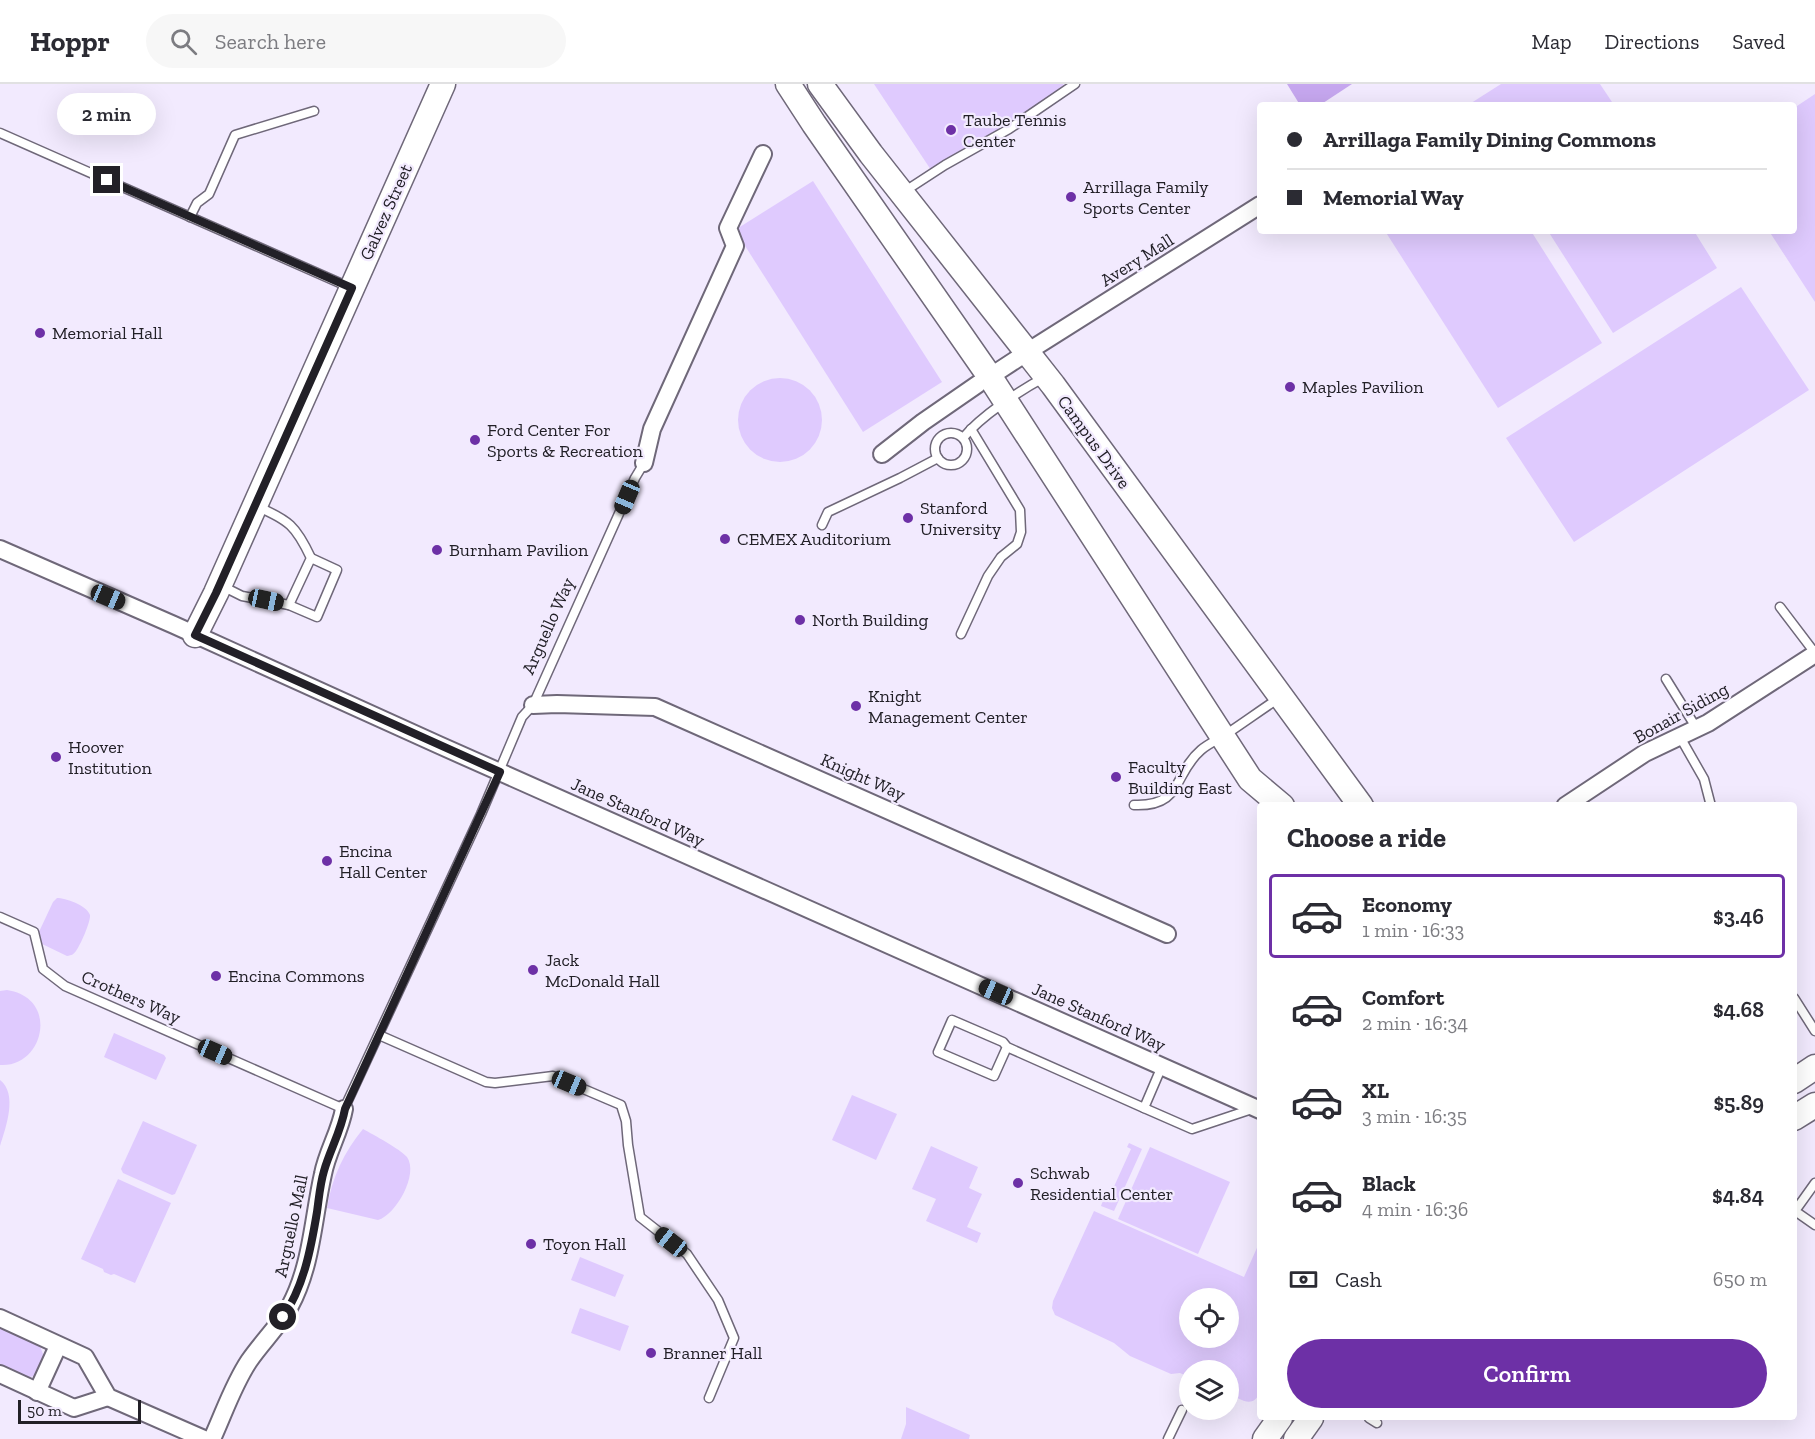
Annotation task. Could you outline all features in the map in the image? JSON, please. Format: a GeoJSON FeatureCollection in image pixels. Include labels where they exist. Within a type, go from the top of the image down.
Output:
{"type":"FeatureCollection","features":[{"type":"Feature","properties":{"kind":"street","name":"Galvez Street"},"geometry":{"type":"LineString","coordinates":[[195,635],[220,585],[443,84]]}},
{"type":"Feature","properties":{"kind":"street"},"geometry":{"type":"LineString","coordinates":[[788,84],[827,144],[990,377],[1250,779],[1277,802]]}},
{"type":"Feature","properties":{"kind":"street","name":"Campus Drive"},"geometry":{"type":"LineString","coordinates":[[820,84],[871,154],[1053,385],[1358,802]]}},
{"type":"Feature","properties":{"kind":"street","name":"Arguello Way"},"geometry":{"type":"LineString","coordinates":[[644,463],[652,429],[735,246],[728,228],[762,154]]}},
{"type":"Feature","properties":{"kind":"street","name":"Avery Mall"},"geometry":{"type":"LineString","coordinates":[[1035,347],[1257,207]]}},
{"type":"Feature","properties":{"kind":"street"},"geometry":{"type":"LineString","coordinates":[[994,374],[1020,357]]}},
{"type":"Feature","properties":{"kind":"street"},"geometry":{"type":"LineString","coordinates":[[882,454],[978,384]]}},
{"type":"Feature","properties":{"kind":"street","name":"Jane Stanford Way"},"geometry":{"type":"LineString","coordinates":[[0,549],[1257,1109]]}},
{"type":"Feature","properties":{"kind":"street","name":"Bonair Siding"},"geometry":{"type":"LineString","coordinates":[[1571,802],[1645,753],[1708,723],[1815,653]]}},
{"type":"Feature","properties":{"kind":"street","name":"Knight Way"},"geometry":{"type":"LineString","coordinates":[[533,705],[655,707],[1167,933]]}},
{"type":"Feature","properties":{"kind":"street"},"geometry":{"type":"LineString","coordinates":[[1797,1079],[1815,1067]]}},
{"type":"Feature","properties":{"kind":"street"},"geometry":{"type":"LineString","coordinates":[[1797,1116],[1815,1105]]}},
{"type":"Feature","properties":{"kind":"street","name":"Arguello Mall"},"geometry":{"type":"LineString","coordinates":[[212,1439],[229,1397],[248,1362],[290,1307],[304,1276],[323,1172],[345,1109]]}},
{"type":"Feature","properties":{"kind":"street"},"geometry":{"type":"LineString","coordinates":[[0,1318],[85,1357],[108,1397],[204,1439]]}},
{"type":"Feature","properties":{"kind":"street"},"geometry":{"type":"LineString","coordinates":[[37,1392],[51,1342]]}},
{"type":"Feature","properties":{"kind":"street"},"geometry":{"type":"LineString","coordinates":[[0,1374],[74,1408],[108,1397]]}},
{"type":"Feature","properties":{"kind":"street"},"geometry":{"type":"LineString","coordinates":[[1264,1439],[1278,1420]]}},
{"type":"Feature","properties":{"kind":"street"},"geometry":{"type":"LineString","coordinates":[[1296,1439],[1310,1420]]}},
{"type":"Feature","properties":{"kind":"lane"},"geometry":{"type":"LineString","coordinates":[[902,193],[945,165],[1009,129],[1075,84]]}},
{"type":"Feature","properties":{"kind":"lane"},"geometry":{"type":"LineString","coordinates":[[190,217],[197,203],[208,194],[235,135],[314,111]]}},
{"type":"Feature","properties":{"kind":"lane"},"geometry":{"type":"LineString","coordinates":[[0,133],[352,288]]}},
{"type":"Feature","properties":{"kind":"lane"},"geometry":{"type":"LineString","coordinates":[[963,438],[1005,402],[1045,377]]}},
{"type":"Feature","properties":{"kind":"lane"},"geometry":{"type":"LineString","coordinates":[[961,634],[988,576],[1002,557],[1017,544],[1022,532],[1020,510],[971,429]]}},
{"type":"Feature","properties":{"kind":"lane"},"geometry":{"type":"LineString","coordinates":[[950,433],[963,438],[967,448],[961,462],[951,465],[941,462],[936,454],[936,444],[941,436],[950,433]]}},
{"type":"Feature","properties":{"kind":"lane"},"geometry":{"type":"LineString","coordinates":[[822,525],[828,513],[938,458]]}},
{"type":"Feature","properties":{"kind":"lane","name":"Arguello Way"},"geometry":{"type":"LineString","coordinates":[[345,1109],[500,772],[522,717],[533,705],[635,478],[644,463]]}},
{"type":"Feature","properties":{"kind":"lane"},"geometry":{"type":"LineString","coordinates":[[220,585],[242,596],[289,605],[317,616],[337,570],[311,558],[300,536],[281,516],[255,505]]}},
{"type":"Feature","properties":{"kind":"lane"},"geometry":{"type":"LineString","coordinates":[[289,605],[311,558]]}},
{"type":"Feature","properties":{"kind":"lane"},"geometry":{"type":"LineString","coordinates":[[1780,607],[1815,653]]}},
{"type":"Feature","properties":{"kind":"lane"},"geometry":{"type":"LineString","coordinates":[[1666,680],[1697,729]]}},
{"type":"Feature","properties":{"kind":"lane"},"geometry":{"type":"LineString","coordinates":[[1134,806],[1162,801],[1172,794],[1187,767],[1200,751],[1281,697]]}},
{"type":"Feature","properties":{"kind":"lane"},"geometry":{"type":"LineString","coordinates":[[1680,737],[1704,779],[1710,802]]}},
{"type":"Feature","properties":{"kind":"lane","name":"Crothers Way"},"geometry":{"type":"LineString","coordinates":[[0,917],[34,932],[43,969],[65,987],[345,1109]]}},
{"type":"Feature","properties":{"kind":"lane"},"geometry":{"type":"LineString","coordinates":[[1797,1003],[1815,1031]]}},
{"type":"Feature","properties":{"kind":"lane"},"geometry":{"type":"LineString","coordinates":[[1007,1047],[994,1076],[938,1052],[952,1020],[1003,1042],[1007,1047],[1192,1129],[1257,1109]]}},
{"type":"Feature","properties":{"kind":"lane"},"geometry":{"type":"LineString","coordinates":[[379,1035],[486,1082],[553,1076],[621,1105],[626,1121],[640,1217],[687,1254],[718,1300],[734,1338],[709,1398]]}},
{"type":"Feature","properties":{"kind":"lane"},"geometry":{"type":"LineString","coordinates":[[1144,1108],[1162,1066]]}},
{"type":"Feature","properties":{"kind":"lane"},"geometry":{"type":"LineString","coordinates":[[1797,1207],[1815,1182]]}},
{"type":"Feature","properties":{"kind":"lane"},"geometry":{"type":"LineString","coordinates":[[1797,1213],[1815,1225]]}},
{"type":"Feature","properties":{"kind":"lane"},"geometry":{"type":"LineString","coordinates":[[1168,1439],[1179,1416]]}},
{"type":"Feature","properties":{"kind":"shaded area","name":"Taube Tennis Center"},"geometry":{"type":"Polygon","coordinates":[[[874,84],[1063,84],[1065,86],[933,173],[874,84]]]}},
{"type":"Feature","properties":{"kind":"shaded area"},"geometry":{"type":"Polygon","coordinates":[[[1287,84],[1352,84],[1325,102],[1298,102],[1287,84]]]}},
{"type":"Feature","properties":{"kind":"shaded area"},"geometry":{"type":"Polygon","coordinates":[[[1501,84],[1600,84],[1612,102],[1473,102],[1501,84]]]}},
{"type":"Feature","properties":{"kind":"shaded area"},"geometry":{"type":"Polygon","coordinates":[[[1815,94],[1815,302],[1771,234],[1797,234],[1797,106],[1815,94]]]}},
{"type":"Feature","properties":{"kind":"shaded area"},"geometry":{"type":"Polygon","coordinates":[[[813,181],[942,382],[863,432],[735,230],[813,181]]]}},
{"type":"Feature","properties":{"kind":"shaded area"},"geometry":{"type":"Polygon","coordinates":[[[1387,234],[1533,234],[1602,343],[1498,408],[1387,234]]]}},
{"type":"Feature","properties":{"kind":"shaded area"},"geometry":{"type":"Polygon","coordinates":[[[1550,234],[1696,234],[1717,268],[1613,333],[1550,234]]]}},
{"type":"Feature","properties":{"kind":"shaded area"},"geometry":{"type":"Polygon","coordinates":[[[1741,287],[1809,390],[1574,542],[1506,438],[1741,287]]]}},
{"type":"Feature","properties":{"kind":"shaded area"},"geometry":{"type":"Polygon","coordinates":[[[780,378],[796,381],[810,390],[819,404],[822,420],[819,436],[810,450],[796,459],[780,462],[764,459],[750,450],[741,436],[738,420],[741,404],[750,390],[764,381],[780,378]]]}},
{"type":"Feature","properties":{"kind":"shaded area"},"geometry":{"type":"Polygon","coordinates":[[[57,898],[80,905],[90,915],[78,948],[73,954],[67,956],[40,943],[38,934],[57,898]]]}},
{"type":"Feature","properties":{"kind":"shaded area"},"geometry":{"type":"Polygon","coordinates":[[[7,990],[24,996],[34,1006],[40,1018],[40,1032],[36,1045],[27,1056],[15,1063],[0,1065],[0,991],[7,990]]]}},
{"type":"Feature","properties":{"kind":"shaded area"},"geometry":{"type":"Polygon","coordinates":[[[114,1033],[164,1055],[166,1058],[156,1080],[104,1057],[114,1033]]]}},
{"type":"Feature","properties":{"kind":"shaded area"},"geometry":{"type":"Polygon","coordinates":[[[0,1080],[8,1094],[9,1111],[0,1146],[0,1080]]]}},
{"type":"Feature","properties":{"kind":"shaded area"},"geometry":{"type":"Polygon","coordinates":[[[852,1095],[897,1114],[876,1160],[832,1140],[852,1095]]]}},
{"type":"Feature","properties":{"kind":"shaded area"},"geometry":{"type":"Polygon","coordinates":[[[143,1121],[197,1145],[175,1194],[172,1195],[123,1173],[121,1169],[143,1121]]]}},
{"type":"Feature","properties":{"kind":"shaded area"},"geometry":{"type":"Polygon","coordinates":[[[363,1129],[399,1150],[407,1157],[410,1164],[408,1183],[404,1193],[392,1210],[378,1220],[327,1208],[340,1166],[363,1129]]]}},
{"type":"Feature","properties":{"kind":"shaded area"},"geometry":{"type":"Polygon","coordinates":[[[1129,1143],[1142,1149],[1114,1211],[1101,1206],[1103,1200],[1107,1202],[1131,1149],[1127,1147],[1129,1143]]]}},
{"type":"Feature","properties":{"kind":"shaded area"},"geometry":{"type":"Polygon","coordinates":[[[931,1146],[978,1167],[969,1188],[982,1194],[967,1227],[981,1233],[977,1243],[926,1221],[936,1199],[912,1189],[931,1146]]]}},
{"type":"Feature","properties":{"kind":"shaded area"},"geometry":{"type":"Polygon","coordinates":[[[1150,1147],[1230,1182],[1198,1254],[1118,1219],[1150,1147]]]}},
{"type":"Feature","properties":{"kind":"shaded area"},"geometry":{"type":"Polygon","coordinates":[[[118,1179],[171,1203],[135,1283],[104,1272],[103,1269],[81,1259],[118,1179]]]}},
{"type":"Feature","properties":{"kind":"shaded area"},"geometry":{"type":"Polygon","coordinates":[[[1094,1211],[1244,1277],[1257,1248],[1257,1398],[1250,1402],[1239,1399],[1239,1360],[1179,1360],[1179,1373],[1171,1374],[1130,1356],[1114,1343],[1055,1315],[1052,1308],[1053,1301],[1094,1211]]]}},
{"type":"Feature","properties":{"kind":"shaded area"},"geometry":{"type":"Polygon","coordinates":[[[580,1257],[624,1275],[615,1297],[571,1280],[580,1257]]]}},
{"type":"Feature","properties":{"kind":"shaded area"},"geometry":{"type":"Polygon","coordinates":[[[580,1308],[629,1326],[620,1351],[571,1333],[580,1308]]]}},
{"type":"Feature","properties":{"kind":"shaded area"},"geometry":{"type":"Polygon","coordinates":[[[0,1326],[40,1346],[44,1357],[37,1375],[24,1379],[0,1370],[0,1326]]]}},
{"type":"Feature","properties":{"kind":"shaded area"},"geometry":{"type":"Polygon","coordinates":[[[906,1407],[970,1435],[969,1439],[901,1439],[906,1424],[906,1407]]]}},
{"type":"Feature","properties":{"kind":"place","name":"Taube Tennis Center"},"geometry":{"type":"Point","coordinates":[951,130]}},
{"type":"Feature","properties":{"kind":"place","name":"Arrillaga Family Sports Center"},"geometry":{"type":"Point","coordinates":[1071,197]}},
{"type":"Feature","properties":{"kind":"place","name":"Memorial Hall"},"geometry":{"type":"Point","coordinates":[40,333]}},
{"type":"Feature","properties":{"kind":"place","name":"Maples Pavilion"},"geometry":{"type":"Point","coordinates":[1290,387]}},
{"type":"Feature","properties":{"kind":"place","name":"Ford Center For Sports & Recreation"},"geometry":{"type":"Point","coordinates":[475,440]}},
{"type":"Feature","properties":{"kind":"place","name":"Stanford University"},"geometry":{"type":"Point","coordinates":[908,518]}},
{"type":"Feature","properties":{"kind":"place","name":"CEMEX Auditorium"},"geometry":{"type":"Point","coordinates":[725,539]}},
{"type":"Feature","properties":{"kind":"place","name":"Burnham Pavilion"},"geometry":{"type":"Point","coordinates":[437,550]}},
{"type":"Feature","properties":{"kind":"place","name":"North Building"},"geometry":{"type":"Point","coordinates":[800,620]}},
{"type":"Feature","properties":{"kind":"place","name":"Knight Management Center"},"geometry":{"type":"Point","coordinates":[856,706]}},
{"type":"Feature","properties":{"kind":"place","name":"Hoover Institution"},"geometry":{"type":"Point","coordinates":[56,757]}},
{"type":"Feature","properties":{"kind":"place","name":"Faculty Building East"},"geometry":{"type":"Point","coordinates":[1116,777]}},
{"type":"Feature","properties":{"kind":"place","name":"Encina Hall Center"},"geometry":{"type":"Point","coordinates":[327,861]}},
{"type":"Feature","properties":{"kind":"place","name":"Jack McDonald Hall"},"geometry":{"type":"Point","coordinates":[533,970]}},
{"type":"Feature","properties":{"kind":"place","name":"Encina Commons"},"geometry":{"type":"Point","coordinates":[216,976]}},
{"type":"Feature","properties":{"kind":"place","name":"Schwab Residential Center"},"geometry":{"type":"Point","coordinates":[1018,1183]}},
{"type":"Feature","properties":{"kind":"place","name":"Toyon Hall"},"geometry":{"type":"Point","coordinates":[531,1244]}},
{"type":"Feature","properties":{"kind":"place","name":"Branner Hall"},"geometry":{"type":"Point","coordinates":[651,1353]}},
{"type":"Feature","properties":{"kind":"route"},"geometry":{"type":"LineString","coordinates":[[107,180],[352,288],[216,593],[195,635],[500,772],[345,1109],[323,1172],[304,1276],[283,1317]]}}]}
